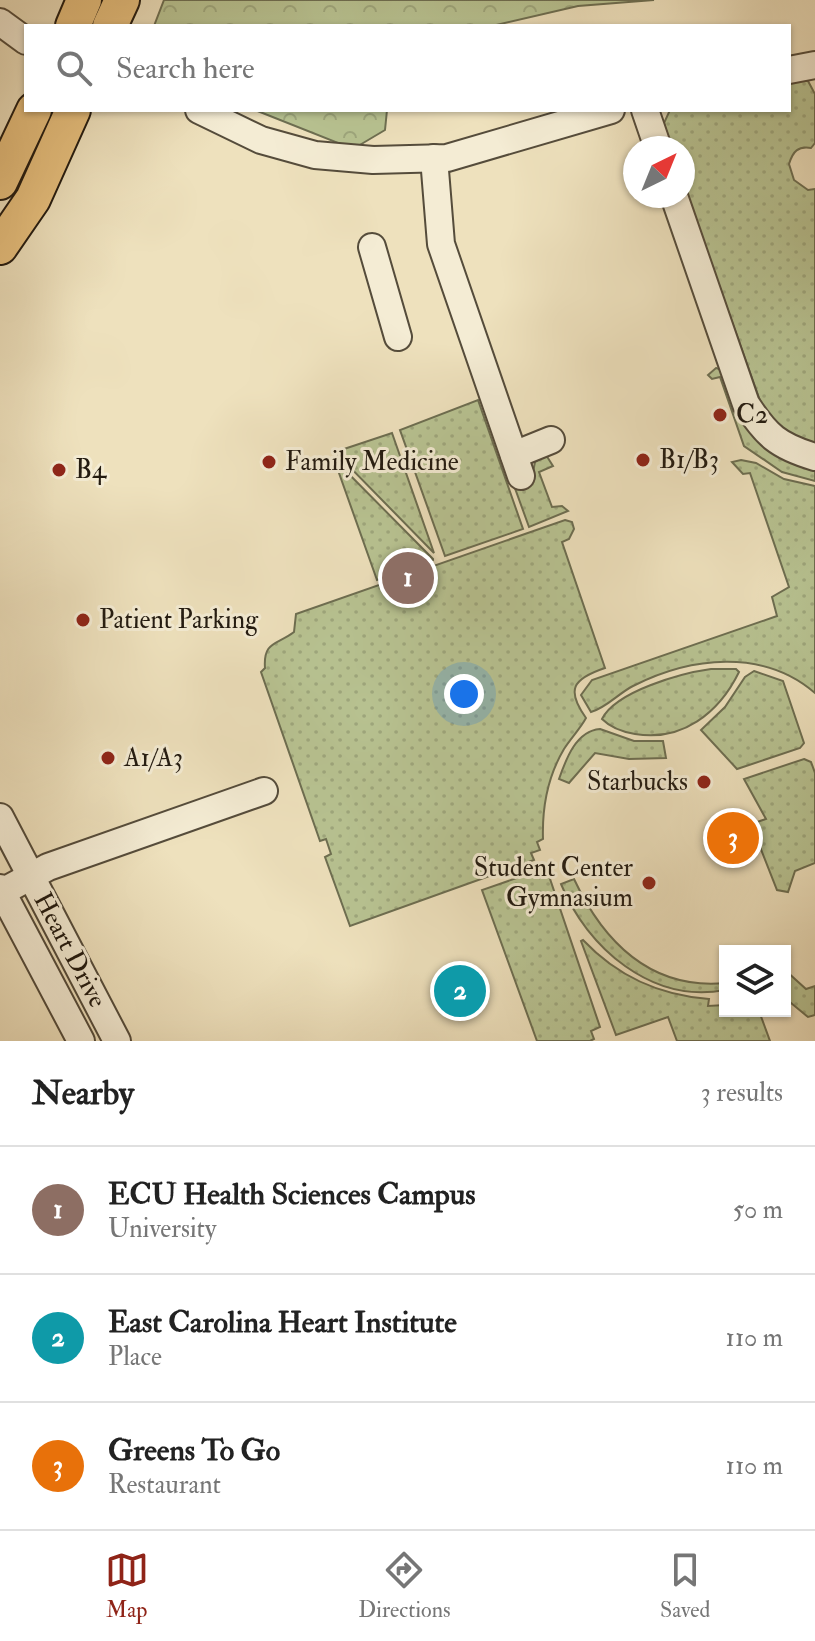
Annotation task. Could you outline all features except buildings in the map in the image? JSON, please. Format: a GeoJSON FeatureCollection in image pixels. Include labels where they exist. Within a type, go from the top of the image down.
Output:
{"type":"FeatureCollection","features":[{"type":"Feature","properties":{"kind":"main road"},"geometry":{"type":"LineString","coordinates":[[74,24],[84,0]]}},
{"type":"Feature","properties":{"kind":"main road"},"geometry":{"type":"LineString","coordinates":[[111,24],[122,0]]}},
{"type":"Feature","properties":{"kind":"main road"},"geometry":{"type":"LineString","coordinates":[[0,182],[33,112]]}},
{"type":"Feature","properties":{"kind":"main road"},"geometry":{"type":"LineString","coordinates":[[33,199],[57,112]]}},
{"type":"Feature","properties":{"kind":"main road"},"geometry":{"type":"LineString","coordinates":[[0,247],[33,199],[72,112]]}},
{"type":"Feature","properties":{"kind":"street"},"geometry":{"type":"LineString","coordinates":[[0,20],[24,26]]}},
{"type":"Feature","properties":{"kind":"street"},"geometry":{"type":"LineString","coordinates":[[0,20],[24,39]]}},
{"type":"Feature","properties":{"kind":"street"},"geometry":{"type":"LineString","coordinates":[[791,70],[815,65]]}},
{"type":"Feature","properties":{"kind":"street"},"geometry":{"type":"LineString","coordinates":[[203,112],[261,140],[315,155],[373,160],[447,158],[604,112]]}},
{"type":"Feature","properties":{"kind":"street"},"geometry":{"type":"LineString","coordinates":[[646,112],[654,136]]}},
{"type":"Feature","properties":{"kind":"street"},"geometry":{"type":"LineString","coordinates":[[434,158],[441,244],[518,466],[551,440]]}},
{"type":"Feature","properties":{"kind":"street"},"geometry":{"type":"LineString","coordinates":[[678,208],[746,404],[761,427],[786,449],[815,457]]}},
{"type":"Feature","properties":{"kind":"street"},"geometry":{"type":"LineString","coordinates":[[372,247],[398,337]]}},
{"type":"Feature","properties":{"kind":"street"},"geometry":{"type":"LineString","coordinates":[[1,890],[48,867],[264,791]]}},
{"type":"Feature","properties":{"kind":"street","name":"Heart Drive"},"geometry":{"type":"LineString","coordinates":[[0,817],[117,1041]]}},
{"type":"Feature","properties":{"kind":"street","name":"Heart Drive"},"geometry":{"type":"LineString","coordinates":[[1,890],[81,1041]]}},
{"type":"Feature","properties":{"kind":"green space"},"geometry":{"type":"Polygon","coordinates":[[[164,0],[654,0],[578,6],[501,24],[155,24],[164,0]]]}},
{"type":"Feature","properties":{"kind":"green space"},"geometry":{"type":"Polygon","coordinates":[[[791,78],[808,81],[815,94],[815,143],[811,148],[797,150],[789,164],[794,180],[808,190],[815,189],[815,445],[783,433],[763,409],[692,208],[695,208],[695,136],[668,136],[664,123],[669,112],[791,112],[791,78]]]}},
{"type":"Feature","properties":{"kind":"green space"},"geometry":{"type":"Polygon","coordinates":[[[260,112],[387,112],[385,130],[353,149],[260,112]]]}},
{"type":"Feature","properties":{"kind":"green space"},"geometry":{"type":"Polygon","coordinates":[[[716,368],[723,370],[775,454],[792,463],[815,469],[815,481],[782,472],[744,446],[720,377],[712,379],[708,375],[716,368]]]}},
{"type":"Feature","properties":{"kind":"green space"},"geometry":{"type":"Polygon","coordinates":[[[478,400],[523,529],[445,556],[400,430],[478,400]]]}},
{"type":"Feature","properties":{"kind":"green space"},"geometry":{"type":"Polygon","coordinates":[[[392,433],[434,553],[335,452],[392,433]]]}},
{"type":"Feature","properties":{"kind":"green space"},"geometry":{"type":"Polygon","coordinates":[[[546,455],[553,466],[539,472],[552,507],[562,506],[568,511],[529,527],[512,480],[532,477],[535,462],[546,455]]]}},
{"type":"Feature","properties":{"kind":"green space"},"geometry":{"type":"Polygon","coordinates":[[[334,459],[433,559],[433,560],[377,580],[334,459]]]}},
{"type":"Feature","properties":{"kind":"green space"},"geometry":{"type":"Polygon","coordinates":[[[732,462],[756,463],[784,479],[815,486],[815,693],[795,679],[750,663],[702,664],[655,676],[591,712],[581,695],[592,680],[777,616],[772,597],[789,587],[750,473],[743,474],[732,462]]]}},
{"type":"Feature","properties":{"kind":"green space"},"geometry":{"type":"Polygon","coordinates":[[[565,520],[572,522],[574,529],[569,539],[562,542],[605,668],[585,677],[576,687],[576,700],[586,718],[564,749],[550,781],[543,839],[537,842],[540,850],[531,853],[534,860],[350,926],[325,857],[331,854],[326,839],[320,841],[261,672],[265,668],[266,653],[272,645],[294,632],[296,614],[565,520]]]}},
{"type":"Feature","properties":{"kind":"green space"},"geometry":{"type":"Polygon","coordinates":[[[711,669],[736,669],[739,672],[710,712],[683,729],[652,735],[635,734],[617,729],[602,719],[621,700],[635,692],[667,679],[711,669]]]}},
{"type":"Feature","properties":{"kind":"green space"},"geometry":{"type":"Polygon","coordinates":[[[754,671],[783,681],[804,743],[800,748],[737,769],[701,730],[725,707],[745,677],[754,671]]]}},
{"type":"Feature","properties":{"kind":"green space"},"geometry":{"type":"Polygon","coordinates":[[[600,729],[634,741],[663,741],[666,758],[629,759],[595,753],[569,783],[559,779],[578,740],[600,729]]]}},
{"type":"Feature","properties":{"kind":"green space"},"geometry":{"type":"Polygon","coordinates":[[[804,759],[811,762],[815,773],[815,863],[795,871],[788,892],[777,890],[751,824],[766,819],[744,779],[804,759]]]}},
{"type":"Feature","properties":{"kind":"green space"},"geometry":{"type":"Polygon","coordinates":[[[537,871],[540,878],[549,876],[600,1027],[591,1031],[594,1039],[590,1041],[537,1041],[482,890],[537,871]]]}},
{"type":"Feature","properties":{"kind":"green space"},"geometry":{"type":"Polygon","coordinates":[[[574,879],[599,922],[632,957],[652,970],[674,978],[719,983],[719,990],[698,992],[672,988],[625,966],[587,930],[561,884],[574,879]]]}},
{"type":"Feature","properties":{"kind":"green space"},"geometry":{"type":"Polygon","coordinates":[[[581,941],[640,982],[673,993],[709,999],[708,1006],[719,1005],[719,1017],[761,1017],[770,1041],[677,1041],[668,1017],[616,1035],[581,941]]]}},
{"type":"Feature","properties":{"kind":"green space"},"geometry":{"type":"Polygon","coordinates":[[[791,975],[806,989],[815,986],[815,1015],[808,1017],[791,1003],[791,975]]]}},
{"type":"Feature","properties":{"kind":"place","name":"C2"},"geometry":{"type":"Point","coordinates":[720,415]}},
{"type":"Feature","properties":{"kind":"place","name":"B1/B3"},"geometry":{"type":"Point","coordinates":[643,460]}},
{"type":"Feature","properties":{"kind":"place","name":"Family Medicine"},"geometry":{"type":"Point","coordinates":[269,462]}},
{"type":"Feature","properties":{"kind":"place","name":"B4"},"geometry":{"type":"Point","coordinates":[59,470]}},
{"type":"Feature","properties":{"kind":"place","name":"ECU Health Sciences Campus"},"geometry":{"type":"Point","coordinates":[408,578]}},
{"type":"Feature","properties":{"kind":"place","name":"Patient Parking"},"geometry":{"type":"Point","coordinates":[83,620]}},
{"type":"Feature","properties":{"kind":"place","name":"A1/A3"},"geometry":{"type":"Point","coordinates":[108,758]}},
{"type":"Feature","properties":{"kind":"place","name":"Starbucks"},"geometry":{"type":"Point","coordinates":[704,782]}},
{"type":"Feature","properties":{"kind":"place","name":"Greens To Go"},"geometry":{"type":"Point","coordinates":[733,838]}},
{"type":"Feature","properties":{"kind":"place","name":"Student Center Gymnasium"},"geometry":{"type":"Point","coordinates":[649,883]}},
{"type":"Feature","properties":{"kind":"place","name":"East Carolina Heart Institute"},"geometry":{"type":"Point","coordinates":[460,991]}}]}
